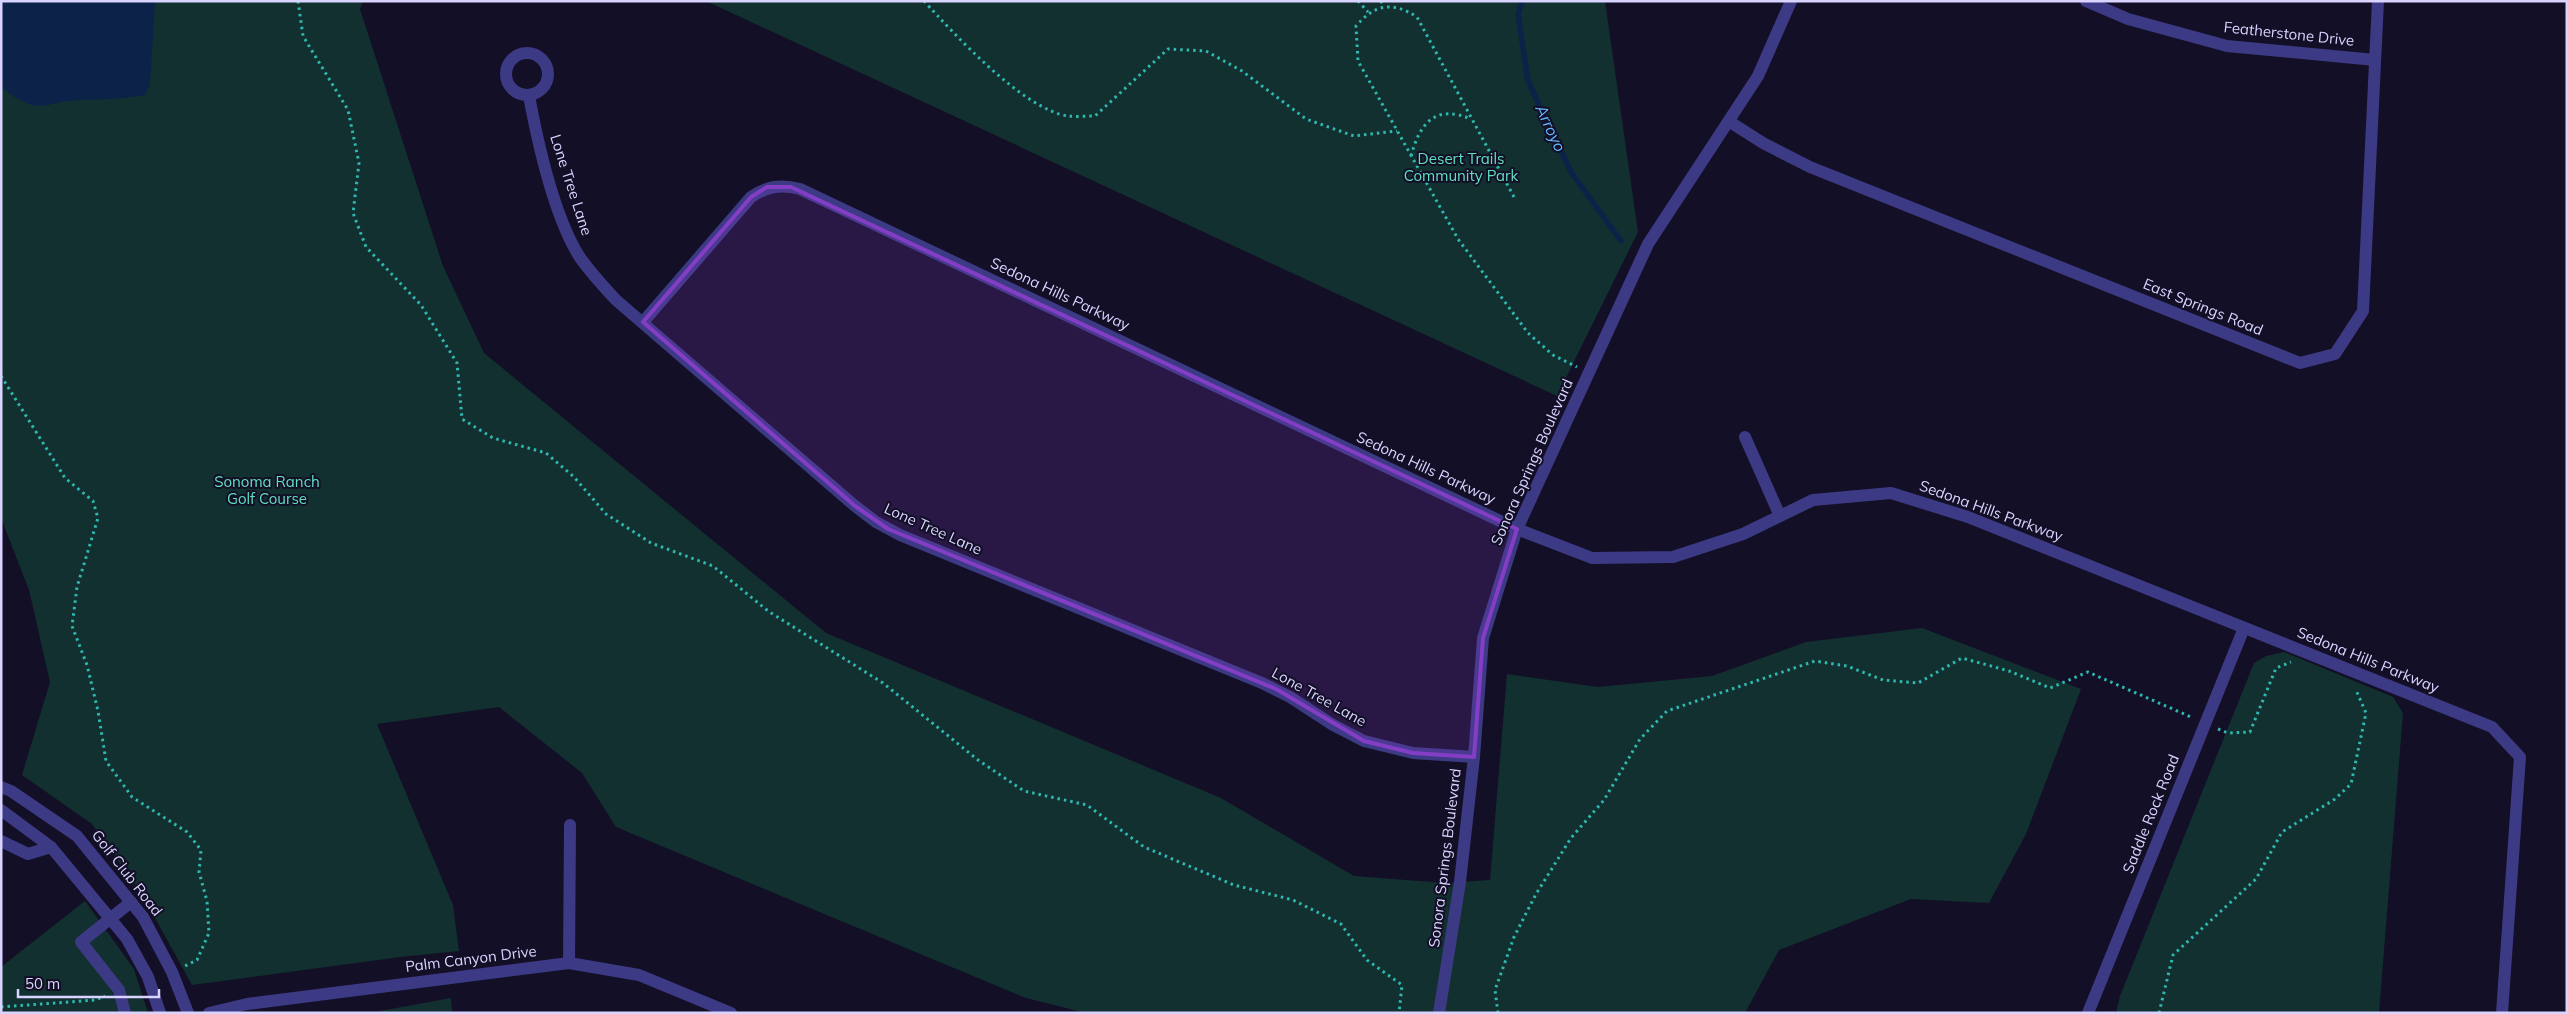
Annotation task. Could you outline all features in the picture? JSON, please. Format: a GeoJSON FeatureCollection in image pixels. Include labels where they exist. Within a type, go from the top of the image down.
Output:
{"type":"FeatureCollection","features":[{"type":"Feature","properties":{"kind":"street","name":"Sonora Springs Boulevard"},"geometry":{"type":"LineString","coordinates":[[1439,1013],[1460,882],[1474,756],[1483,638],[1517,529],[1648,244],[1730,122],[1758,76],[1791,1]]}},
{"type":"Feature","properties":{"kind":"street","name":"Featherstone Drive"},"geometry":{"type":"LineString","coordinates":[[2086,1],[2128,19],[2227,46],[2375,60]]}},
{"type":"Feature","properties":{"kind":"street","name":"East Springs Road"},"geometry":{"type":"LineString","coordinates":[[1730,122],[1763,143],[1810,168],[2300,363],[2335,354],[2363,312],[2378,1]]}},
{"type":"Feature","properties":{"kind":"street","name":"Lone Tree Lane"},"geometry":{"type":"LineString","coordinates":[[529,96],[554,196],[569,236],[579,255],[602,286],[855,506],[888,529],[1269,686],[1304,705],[1333,725],[1364,741],[1413,752],[1474,756]]}},
{"type":"Feature","properties":{"kind":"street","name":"Sedona Hills Parkway"},"geometry":{"type":"LineString","coordinates":[[643,322],[751,197],[767,188],[791,187],[1517,529],[1592,558],[1673,557],[1743,534],[1813,500],[1891,493],[1968,517],[2492,727],[2520,757],[2502,1013]]}},
{"type":"Feature","properties":{"kind":"street"},"geometry":{"type":"LineString","coordinates":[[1745,436],[1780,516]]}},
{"type":"Feature","properties":{"kind":"street","name":"Saddle Rock Road"},"geometry":{"type":"LineString","coordinates":[[2088,1013],[2244,628]]}},
{"type":"Feature","properties":{"kind":"street","name":"Golf Club Road"},"geometry":{"type":"LineString","coordinates":[[1,788],[11,791],[77,836],[143,917],[172,972],[188,1013]]}},
{"type":"Feature","properties":{"kind":"street"},"geometry":{"type":"LineString","coordinates":[[1,810],[51,847],[127,939],[148,977],[160,1013]]}},
{"type":"Feature","properties":{"kind":"street"},"geometry":{"type":"LineString","coordinates":[[569,963],[570,825]]}},
{"type":"Feature","properties":{"kind":"street"},"geometry":{"type":"LineString","coordinates":[[1,841],[28,854],[51,847]]}},
{"type":"Feature","properties":{"kind":"street"},"geometry":{"type":"LineString","coordinates":[[126,1013],[119,990],[81,942],[131,902]]}},
{"type":"Feature","properties":{"kind":"street","name":"Palm Canyon Drive"},"geometry":{"type":"LineString","coordinates":[[209,1013],[247,1004],[569,963],[639,975],[731,1013]]}},
{"type":"Feature","properties":{"kind":"path"},"geometry":{"type":"LineString","coordinates":[[298,1],[303,36],[348,110],[358,163],[352,213],[366,247],[421,305],[457,363],[462,419],[493,438],[546,453],[574,477],[606,514],[651,543],[713,566],[768,611],[883,682],[978,760],[1024,791],[1087,805],[1144,847],[1234,885],[1293,900],[1341,924],[1367,960],[1402,985],[1399,1013]]}},
{"type":"Feature","properties":{"kind":"path"},"geometry":{"type":"LineString","coordinates":[[924,1],[952,32],[1024,97],[1066,116],[1095,116],[1168,49],[1206,51],[1242,71],[1306,119],[1354,136],[1397,131]]}},
{"type":"Feature","properties":{"kind":"path"},"geometry":{"type":"LineString","coordinates":[[1358,1],[1368,12]]}},
{"type":"Feature","properties":{"kind":"path"},"geometry":{"type":"LineString","coordinates":[[1382,1],[1383,7]]}},
{"type":"Feature","properties":{"kind":"path"},"geometry":{"type":"LineString","coordinates":[[1514,197],[1417,17],[1402,7],[1383,7],[1368,12],[1356,26],[1358,61],[1458,238],[1528,333],[1552,355],[1589,374]]}},
{"type":"Feature","properties":{"kind":"path"},"geometry":{"type":"LineString","coordinates":[[1411,156],[1417,134],[1427,121],[1442,114],[1458,114],[1472,119]]}},
{"type":"Feature","properties":{"kind":"path"},"geometry":{"type":"LineString","coordinates":[[1,376],[66,478],[93,501],[98,518],[77,588],[72,626],[87,665],[98,711],[106,761],[132,797],[187,832],[201,850],[199,872],[207,901],[209,933],[197,960],[172,972]]}},
{"type":"Feature","properties":{"kind":"path"},"geometry":{"type":"LineString","coordinates":[[1498,1013],[1495,990],[1514,937],[1536,894],[1571,838],[1604,800],[1640,739],[1667,711],[1815,661],[1847,666],[1883,680],[1918,683],[1962,658],[2009,671],[2050,688],[2088,672],[2228,734],[2250,732],[2276,668],[2293,662]]}},
{"type":"Feature","properties":{"kind":"path"},"geometry":{"type":"LineString","coordinates":[[2159,1013],[2173,955],[2256,880],[2282,832],[2335,799],[2351,784],[2366,713],[2358,691],[2349,687]]}},
{"type":"Feature","properties":{"kind":"path"},"geometry":{"type":"LineString","coordinates":[[1,1007],[95,1000],[119,990]]}},
{"type":"Feature","properties":{"kind":"highlighted area"},"geometry":{"type":"Polygon","coordinates":[[[767,187],[791,187],[1517,529],[1483,638],[1474,757],[1413,753],[1364,741],[1276,689],[888,529],[855,506],[643,322],[751,197],[767,187]]]}},
{"type":"Feature","properties":{"kind":"green space","name":"Sonoma Ranch Golf Course"},"geometry":{"type":"Polygon","coordinates":[[[1,1],[363,1],[360,9],[443,266],[484,353],[826,633],[1221,798],[1354,876],[1445,883],[1490,880],[1507,674],[1598,687],[1712,676],[1806,642],[1922,628],[2081,689],[2026,834],[1989,903],[1911,899],[1779,950],[1745,1013],[1086,1013],[1026,998],[616,827],[582,773],[499,707],[377,724],[453,905],[459,951],[400,957],[192,985],[144,898],[92,824],[22,775],[50,682],[29,590],[1,518],[1,1]]]}},
{"type":"Feature","properties":{"kind":"green space","name":"Desert Trails Community Park"},"geometry":{"type":"Polygon","coordinates":[[[706,1],[1605,1],[1638,232],[1557,396],[706,1]]]}},
{"type":"Feature","properties":{"kind":"green space"},"geometry":{"type":"Polygon","coordinates":[[[2284,652],[2393,697],[2403,713],[2379,1013],[2116,1013],[2120,996],[2254,663],[2266,656],[2284,652]]]}},
{"type":"Feature","properties":{"kind":"green space"},"geometry":{"type":"Polygon","coordinates":[[[85,901],[134,969],[148,1013],[1,1013],[1,967],[85,901]]]}},
{"type":"Feature","properties":{"kind":"green space"},"geometry":{"type":"Polygon","coordinates":[[[451,998],[452,1013],[369,1013],[451,998]]]}},
{"type":"Feature","properties":{"kind":"water"},"geometry":{"type":"Polygon","coordinates":[[[1,1],[155,1],[150,85],[145,95],[116,99],[68,101],[38,106],[14,96],[1,86],[1,1]]]}},
{"type":"Feature","properties":{"kind":"waterway","name":"Arroyo"},"geometry":{"type":"LineString","coordinates":[[1522,1],[1518,14],[1528,81],[1571,172],[1621,241]]}}]}
